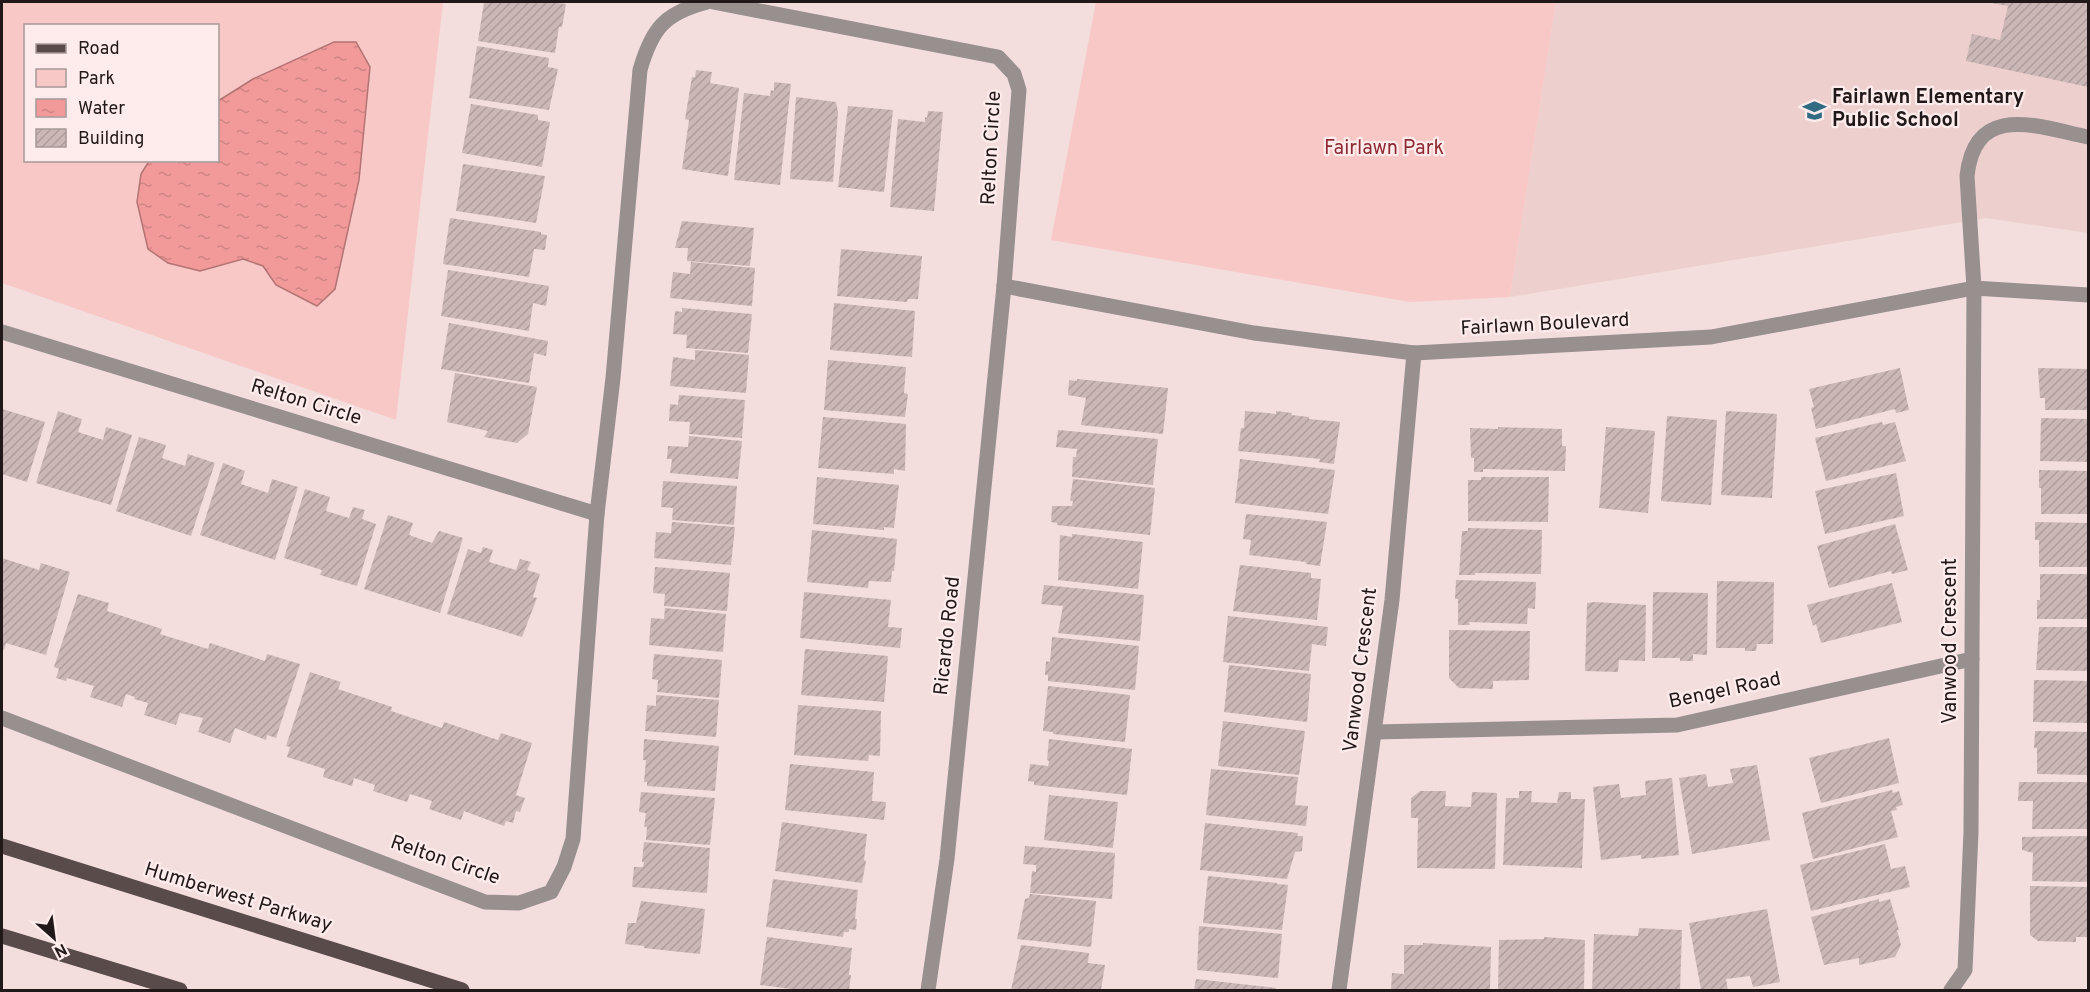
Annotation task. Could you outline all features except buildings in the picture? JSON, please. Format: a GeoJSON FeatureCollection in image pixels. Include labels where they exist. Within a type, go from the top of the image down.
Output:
{"type":"FeatureCollection","features":[{"type":"Feature","properties":{"kind":"main road","name":"Humberwest Parkway"},"geometry":{"type":"LineString","coordinates":[[2,846],[462,990]]}},
{"type":"Feature","properties":{"kind":"main road"},"geometry":{"type":"LineString","coordinates":[[2,936],[180,990]]}},
{"type":"Feature","properties":{"kind":"street","name":"Relton Circle"},"geometry":{"type":"LineString","coordinates":[[2,718],[485,902],[519,903],[551,892],[564,867],[573,839],[597,514],[613,378],[640,70],[647,45],[662,23],[684,8],[707,2]]}},
{"type":"Feature","properties":{"kind":"street","name":"Relton Circle"},"geometry":{"type":"LineString","coordinates":[[713,2],[998,57],[1014,74],[1020,90],[1004,286]]}},
{"type":"Feature","properties":{"kind":"street","name":"Vanwood Crescent"},"geometry":{"type":"LineString","coordinates":[[1951,990],[1965,970],[1971,832],[1974,288],[1969,160],[1976,145],[1986,134],[2000,126],[2016,123],[2088,137]]}},
{"type":"Feature","properties":{"kind":"street","name":"Fairlawn Boulevard"},"geometry":{"type":"LineString","coordinates":[[1004,286],[1254,333],[1414,354],[1711,337],[1974,288],[2088,295]]}},
{"type":"Feature","properties":{"kind":"street","name":"Ricardo Road"},"geometry":{"type":"LineString","coordinates":[[928,990],[947,859],[1004,286]]}},
{"type":"Feature","properties":{"kind":"street","name":"Relton Circle"},"geometry":{"type":"LineString","coordinates":[[2,332],[597,514]]}},
{"type":"Feature","properties":{"kind":"street","name":"Vanwood Crescent"},"geometry":{"type":"LineString","coordinates":[[1340,990],[1392,600],[1414,354]]}},
{"type":"Feature","properties":{"kind":"street","name":"Bengel Road"},"geometry":{"type":"LineString","coordinates":[[1375,732],[1677,725],[1972,659]]}},
{"type":"Feature","properties":{"kind":"shaded area","name":"Fairlawn Elementary Public School"},"geometry":{"type":"Polygon","coordinates":[[[1556,2],[2088,2],[2088,233],[1986,218],[1510,297],[1556,2]]]}},
{"type":"Feature","properties":{"kind":"green space"},"geometry":{"type":"Polygon","coordinates":[[[2,2],[443,2],[396,420],[2,283],[2,2]]]}},
{"type":"Feature","properties":{"kind":"green space","name":"Fairlawn Park"},"geometry":{"type":"Polygon","coordinates":[[[1096,2],[1556,2],[1510,297],[1410,302],[1051,240],[1096,2]]]}},
{"type":"Feature","properties":{"kind":"water"},"geometry":{"type":"Polygon","coordinates":[[[334,42],[356,42],[370,67],[359,180],[335,289],[317,306],[276,285],[263,266],[243,259],[200,271],[168,263],[148,249],[137,202],[141,174],[148,162],[219,162],[219,100],[253,79],[334,42]]]}},
{"type":"Feature","properties":{"kind":"place","name":"Fairlawn Elementary Public School"},"geometry":{"type":"Point","coordinates":[1814,110]}}]}
